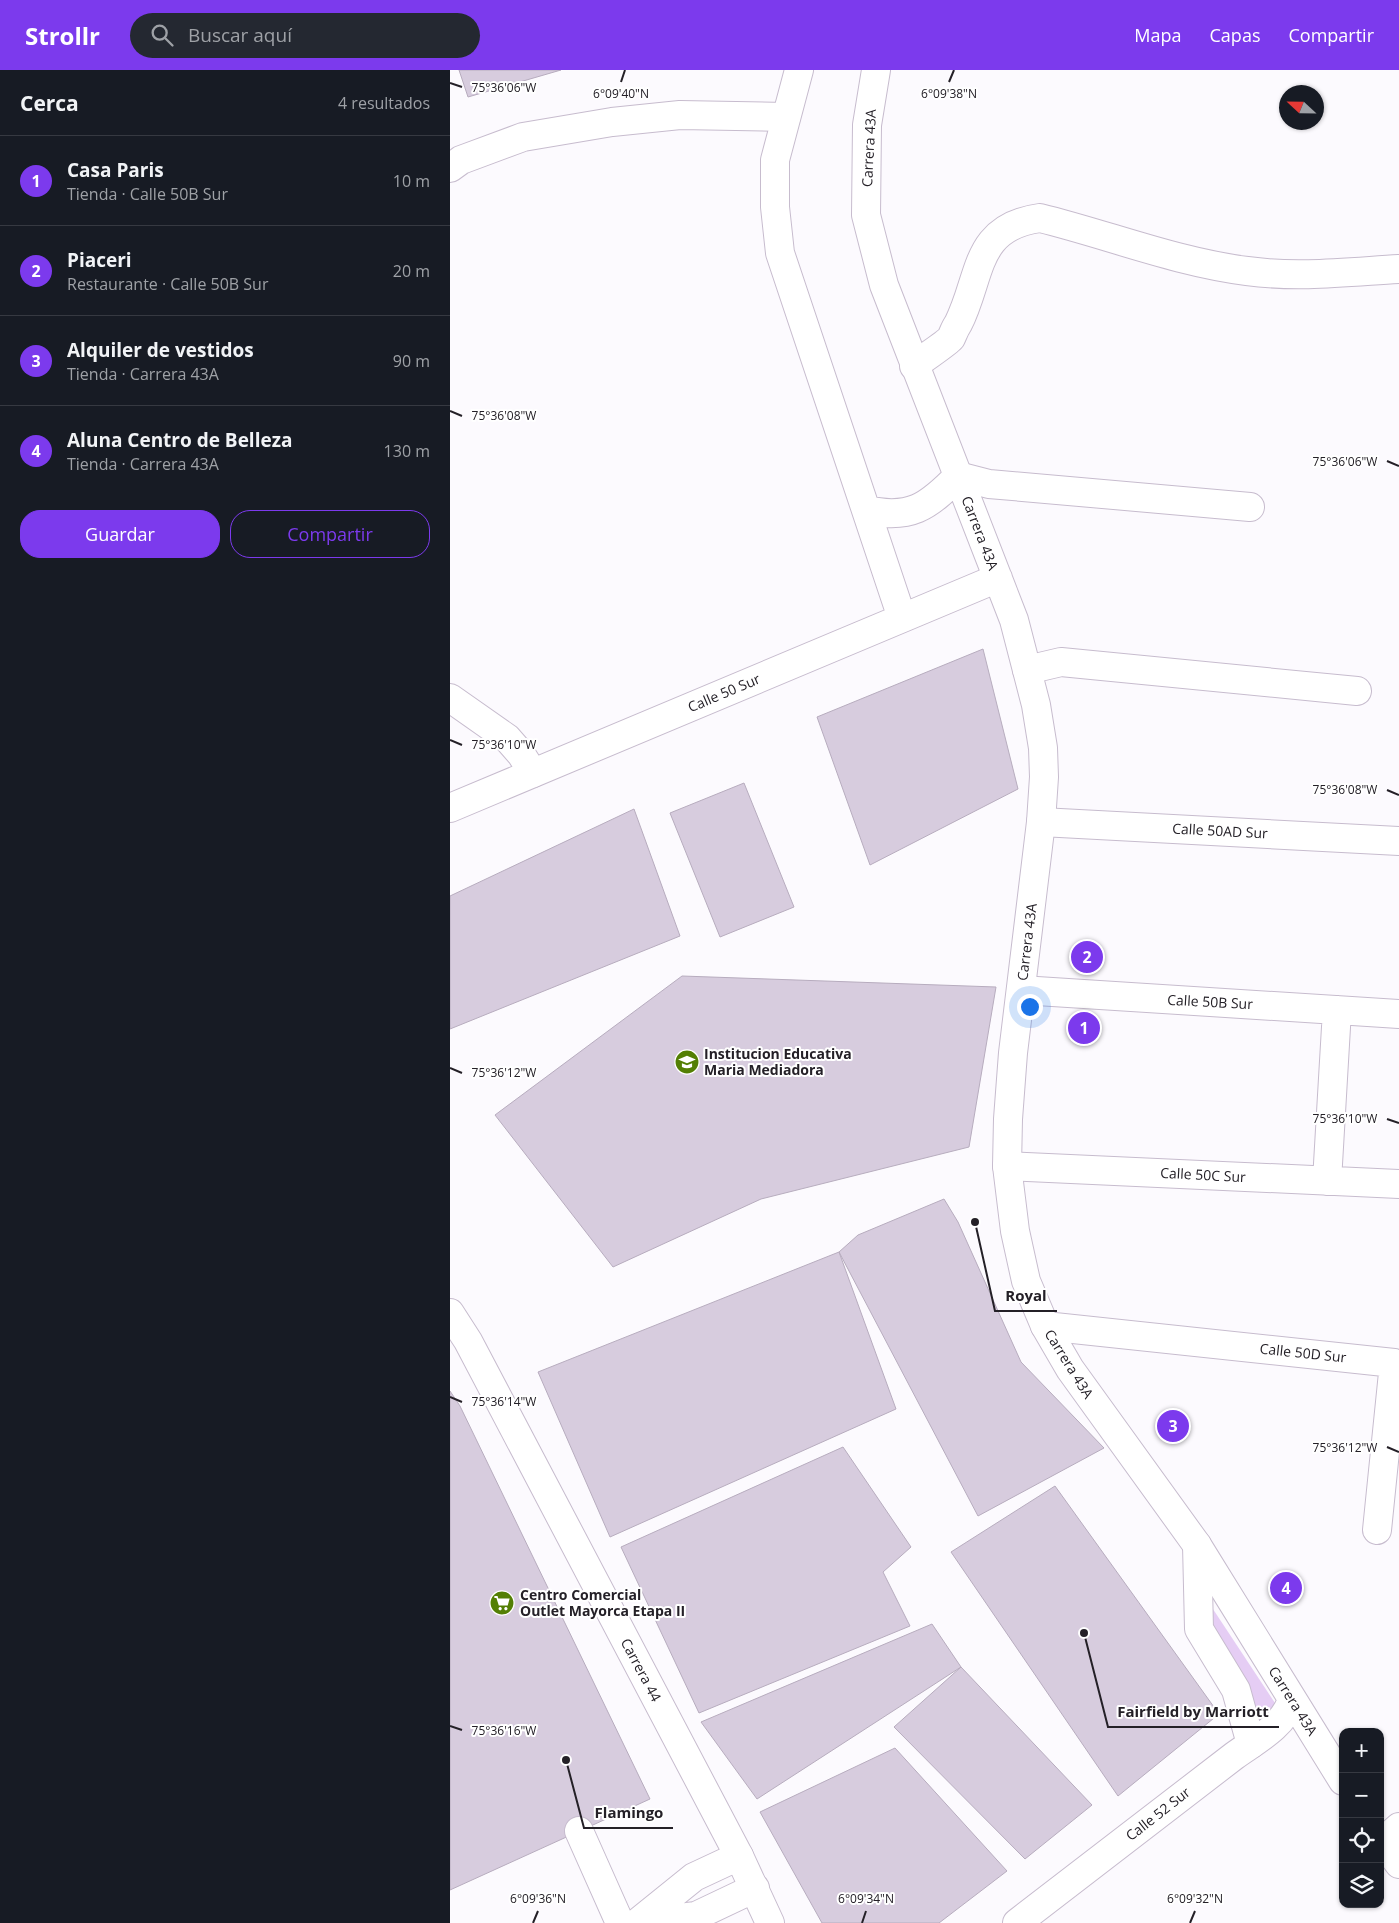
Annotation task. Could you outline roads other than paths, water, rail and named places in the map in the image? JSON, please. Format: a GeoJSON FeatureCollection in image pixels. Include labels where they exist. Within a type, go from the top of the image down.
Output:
{"type":"FeatureCollection","features":[{"type":"Feature","properties":{"kind":"main road"},"geometry":{"type":"LineString","coordinates":[[799,70],[775,160],[775,207],[780,253],[902,618]]}},
{"type":"Feature","properties":{"kind":"main road","name":"Carrera 43A"},"geometry":{"type":"LineString","coordinates":[[876,70],[867,125],[866,215],[884,285],[1014,620],[1036,704],[1043,748],[1044,777],[1041,822],[1013,1053],[1008,1119],[1007,1166],[1015,1231],[1026,1281],[1045,1326],[1070,1369],[1197,1545],[1339,1774]]}},
{"type":"Feature","properties":{"kind":"main road"},"geometry":{"type":"LineString","coordinates":[[450,168],[461,160],[523,137],[612,122],[680,115],[786,117]]}},
{"type":"Feature","properties":{"kind":"main road"},"geometry":{"type":"LineString","coordinates":[[914,366],[950,339],[964,313],[981,257],[991,243],[1003,231],[1027,220],[1040,218],[1049,220],[1154,252],[1201,264],[1248,272],[1328,274],[1399,269]]}},
{"type":"Feature","properties":{"kind":"main road"},"geometry":{"type":"LineString","coordinates":[[866,510],[885,514],[905,512],[925,505],[942,493],[958,476],[989,484],[1250,506]]}},
{"type":"Feature","properties":{"kind":"main road","name":"Calle 50 Sur"},"geometry":{"type":"LineString","coordinates":[[450,808],[998,578]]}},
{"type":"Feature","properties":{"kind":"main road"},"geometry":{"type":"LineString","coordinates":[[1027,670],[1061,662],[1357,691]]}},
{"type":"Feature","properties":{"kind":"main road"},"geometry":{"type":"LineString","coordinates":[[450,698],[507,738],[521,754],[533,773]]}},
{"type":"Feature","properties":{"kind":"main road","name":"Calle 50AD Sur"},"geometry":{"type":"LineString","coordinates":[[1041,822],[1399,841]]}},
{"type":"Feature","properties":{"kind":"main road","name":"Calle 50B Sur"},"geometry":{"type":"LineString","coordinates":[[1021,990],[1399,1014]]}},
{"type":"Feature","properties":{"kind":"main road"},"geometry":{"type":"LineString","coordinates":[[1327,1181],[1337,1010]]}},
{"type":"Feature","properties":{"kind":"main road","name":"Calle 50C Sur"},"geometry":{"type":"LineString","coordinates":[[1007,1166],[1399,1184]]}},
{"type":"Feature","properties":{"kind":"main road","name":"Carrera 44"},"geometry":{"type":"LineString","coordinates":[[450,1313],[468,1341],[755,1889]]}},
{"type":"Feature","properties":{"kind":"main road","name":"Calle 50D Sur"},"geometry":{"type":"LineString","coordinates":[[1045,1326],[1394,1363],[1377,1530]]}},
{"type":"Feature","properties":{"kind":"main road"},"geometry":{"type":"LineString","coordinates":[[1197,1545],[1199,1629],[1236,1690],[1251,1744]]}},
{"type":"Feature","properties":{"kind":"main road","name":"Calle 52 Sur"},"geometry":{"type":"LineString","coordinates":[[1031,1919],[1280,1721],[1288,1711],[1292,1700]]}},
{"type":"Feature","properties":{"kind":"main road"},"geometry":{"type":"LineString","coordinates":[[579,1831],[620,1923]]}},
{"type":"Feature","properties":{"kind":"main road"},"geometry":{"type":"LineString","coordinates":[[1387,1836],[1399,1864]]}},
{"type":"Feature","properties":{"kind":"main road"},"geometry":{"type":"LineString","coordinates":[[638,1923],[694,1877],[755,1889]]}},
{"type":"Feature","properties":{"kind":"main road"},"geometry":{"type":"LineString","coordinates":[[716,1923],[755,1889]]}},
{"type":"Feature","properties":{"kind":"main road"},"geometry":{"type":"LineString","coordinates":[[638,1923],[696,1916],[755,1889]]}},
{"type":"Feature","properties":{"kind":"place","name":"Piaceri"},"geometry":{"type":"Point","coordinates":[1087,957]}},
{"type":"Feature","properties":{"kind":"place","name":"Casa Paris"},"geometry":{"type":"Point","coordinates":[1084,1028]}},
{"type":"Feature","properties":{"kind":"place","name":"Institucion Educativa Maria Mediadora"},"geometry":{"type":"Point","coordinates":[687,1062]}},
{"type":"Feature","properties":{"kind":"place","name":"Royal"},"geometry":{"type":"Point","coordinates":[975,1222]}},
{"type":"Feature","properties":{"kind":"place","name":"Alquiler de vestidos"},"geometry":{"type":"Point","coordinates":[1173,1426]}},
{"type":"Feature","properties":{"kind":"place","name":"Aluna Centro de Belleza"},"geometry":{"type":"Point","coordinates":[1286,1588]}},
{"type":"Feature","properties":{"kind":"place","name":"Centro Comercial Outlet Mayorca Etapa II"},"geometry":{"type":"Point","coordinates":[502,1603]}},
{"type":"Feature","properties":{"kind":"place","name":"Fairfield by Marriott"},"geometry":{"type":"Point","coordinates":[1084,1633]}},
{"type":"Feature","properties":{"kind":"place","name":"Flamingo"},"geometry":{"type":"Point","coordinates":[566,1760]}}]}
